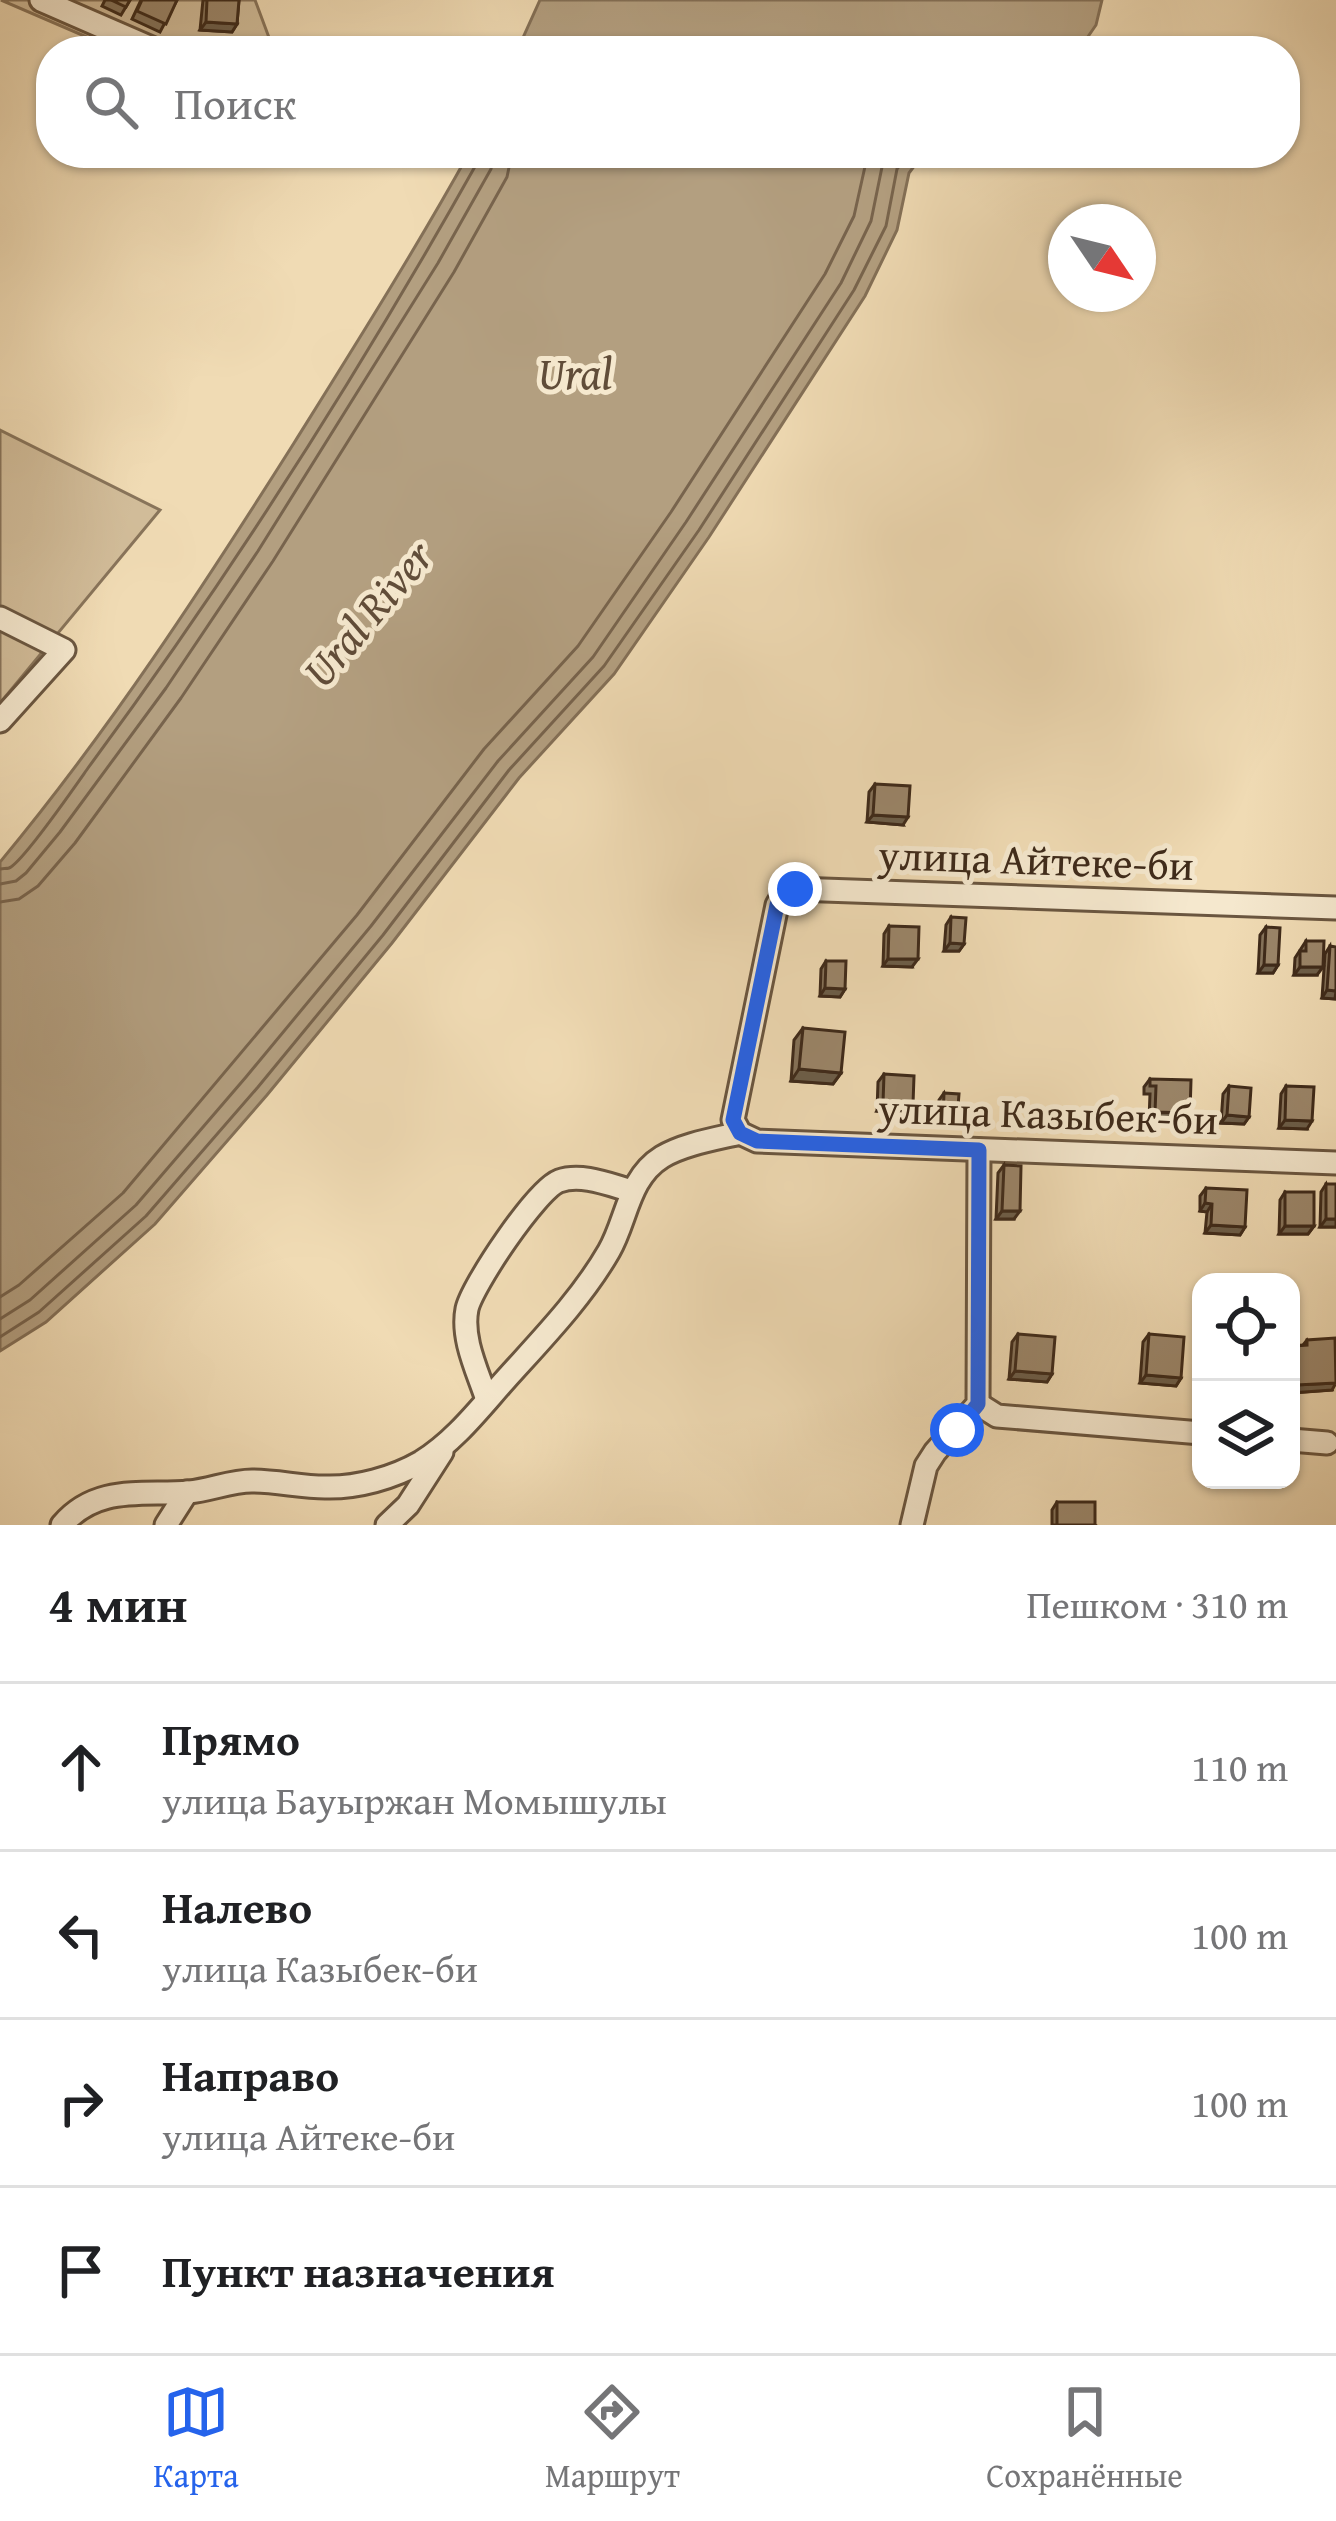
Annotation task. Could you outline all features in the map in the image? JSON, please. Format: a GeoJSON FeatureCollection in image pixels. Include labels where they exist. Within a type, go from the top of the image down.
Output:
{"type":"FeatureCollection","features":[{"type":"Feature","properties":{"kind":"street"},"geometry":{"type":"LineString","coordinates":[[41,0],[124,36]]}},
{"type":"Feature","properties":{"kind":"street"},"geometry":{"type":"LineString","coordinates":[[0,618],[64,650],[0,721]]}},
{"type":"Feature","properties":{"kind":"street","name":"улица Айтеке-би"},"geometry":{"type":"LineString","coordinates":[[748,1137],[733,1120],[777,905],[784,893],[795,889],[1336,908]]}},
{"type":"Feature","properties":{"kind":"street","name":"улица Казыбек-би"},"geometry":{"type":"LineString","coordinates":[[632,1192],[662,1157],[748,1137],[1336,1163]]}},
{"type":"Feature","properties":{"kind":"street"},"geometry":{"type":"LineString","coordinates":[[912,1525],[926,1466],[978,1404],[979,1150]]}},
{"type":"Feature","properties":{"kind":"street"},"geometry":{"type":"LineString","coordinates":[[387,1525],[408,1504],[449,1442],[487,1400],[595,1274],[612,1247],[632,1192],[589,1179],[559,1181],[522,1216],[467,1307],[468,1342],[487,1400]]}},
{"type":"Feature","properties":{"kind":"street"},"geometry":{"type":"LineString","coordinates":[[978,1404],[998,1416],[1192,1432]]}},
{"type":"Feature","properties":{"kind":"street"},"geometry":{"type":"LineString","coordinates":[[1300,1441],[1327,1443]]}},
{"type":"Feature","properties":{"kind":"street"},"geometry":{"type":"LineString","coordinates":[[62,1525],[70,1515],[113,1495],[187,1492],[246,1481],[326,1487],[367,1484],[418,1464],[449,1442]]}},
{"type":"Feature","properties":{"kind":"street"},"geometry":{"type":"LineString","coordinates":[[166,1525],[187,1492]]}},
{"type":"Feature","properties":{"kind":"shaded area"},"geometry":{"type":"Polygon","coordinates":[[[1,0],[255,0],[268,36],[84,36],[1,0]]]}},
{"type":"Feature","properties":{"kind":"shaded area"},"geometry":{"type":"Polygon","coordinates":[[[0,430],[160,510],[0,703],[0,430]]]}},
{"type":"Feature","properties":{"kind":"water"},"geometry":{"type":"Polygon","coordinates":[[[540,0],[1102,0],[1088,36],[524,36],[540,0]]]}},
{"type":"Feature","properties":{"kind":"water","name":"Ural"},"geometry":{"type":"Polygon","coordinates":[[[460,168],[913,168],[897,230],[865,296],[614,674],[519,778],[392,943],[155,1224],[46,1322],[0,1351],[0,862],[79,762],[190,604],[460,168]]]}},
{"type":"Feature","properties":{"kind":"building"},"geometry":{"type":"Polygon","coordinates":[[[142,0],[177,0],[166,24],[137,11],[142,0]]]}},
{"type":"Feature","properties":{"kind":"building"},"geometry":{"type":"Polygon","coordinates":[[[207,0],[239,0],[237,24],[206,22],[207,0]]]}},
{"type":"Feature","properties":{"kind":"building"},"geometry":{"type":"Polygon","coordinates":[[[875,784],[910,786],[908,817],[873,815],[875,784]]]}},
{"type":"Feature","properties":{"kind":"building"},"geometry":{"type":"Polygon","coordinates":[[[951,917],[966,918],[964,944],[950,943],[951,917]]]}},
{"type":"Feature","properties":{"kind":"building"},"geometry":{"type":"Polygon","coordinates":[[[889,926],[919,927],[918,959],[888,959],[889,926]]]}},
{"type":"Feature","properties":{"kind":"building"},"geometry":{"type":"Polygon","coordinates":[[[1266,927],[1280,928],[1278,965],[1264,965],[1266,927]]]}},
{"type":"Feature","properties":{"kind":"building"},"geometry":{"type":"Polygon","coordinates":[[[1306,941],[1324,941],[1323,967],[1300,967],[1306,941]]]}},
{"type":"Feature","properties":{"kind":"building"},"geometry":{"type":"Polygon","coordinates":[[[1330,946],[1336,947],[1336,991],[1327,990],[1330,946]]]}},
{"type":"Feature","properties":{"kind":"building"},"geometry":{"type":"Polygon","coordinates":[[[826,961],[846,961],[845,989],[825,988],[826,961]]]}},
{"type":"Feature","properties":{"kind":"building"},"geometry":{"type":"Polygon","coordinates":[[[803,1028],[845,1032],[841,1073],[799,1069],[803,1028]]]}},
{"type":"Feature","properties":{"kind":"building"},"geometry":{"type":"Polygon","coordinates":[[[884,1074],[914,1076],[913,1104],[883,1103],[884,1074]]]}},
{"type":"Feature","properties":{"kind":"building"},"geometry":{"type":"Polygon","coordinates":[[[1150,1079],[1191,1080],[1190,1113],[1155,1112],[1156,1086],[1150,1086],[1150,1079]]]}},
{"type":"Feature","properties":{"kind":"building"},"geometry":{"type":"Polygon","coordinates":[[[1229,1086],[1251,1088],[1249,1117],[1227,1115],[1229,1086]]]}},
{"type":"Feature","properties":{"kind":"building"},"geometry":{"type":"Polygon","coordinates":[[[1286,1086],[1314,1087],[1312,1121],[1285,1120],[1286,1086]]]}},
{"type":"Feature","properties":{"kind":"building"},"geometry":{"type":"Polygon","coordinates":[[[944,1093],[959,1094],[957,1119],[943,1118],[944,1093]]]}},
{"type":"Feature","properties":{"kind":"building"},"geometry":{"type":"Polygon","coordinates":[[[1004,1165],[1021,1166],[1020,1211],[1002,1211],[1004,1165]]]}},
{"type":"Feature","properties":{"kind":"building"},"geometry":{"type":"Polygon","coordinates":[[[1326,1184],[1336,1184],[1336,1219],[1326,1219],[1326,1184]]]}},
{"type":"Feature","properties":{"kind":"building"},"geometry":{"type":"Polygon","coordinates":[[[1206,1188],[1247,1190],[1245,1227],[1211,1225],[1212,1204],[1205,1203],[1206,1188]]]}},
{"type":"Feature","properties":{"kind":"building"},"geometry":{"type":"Polygon","coordinates":[[[1285,1192],[1314,1192],[1314,1226],[1285,1226],[1285,1192]]]}},
{"type":"Feature","properties":{"kind":"building"},"geometry":{"type":"Polygon","coordinates":[[[1018,1334],[1055,1337],[1052,1374],[1015,1371],[1018,1334]]]}},
{"type":"Feature","properties":{"kind":"building"},"geometry":{"type":"Polygon","coordinates":[[[1149,1334],[1184,1337],[1181,1378],[1146,1375],[1149,1334]]]}},
{"type":"Feature","properties":{"kind":"building"},"geometry":{"type":"Polygon","coordinates":[[[1335,1338],[1336,1383],[1300,1385],[1300,1346],[1307,1345],[1307,1340],[1335,1338]]]}},
{"type":"Feature","properties":{"kind":"building"},"geometry":{"type":"Polygon","coordinates":[[[1057,1502],[1095,1502],[1095,1525],[1057,1525],[1057,1502]]]}},
{"type":"Feature","properties":{"kind":"route"},"geometry":{"type":"LineString","coordinates":[[795,889],[784,893],[777,905],[733,1120],[740,1133],[757,1141],[979,1150],[978,1404],[957,1430]]}},
{"type":"Feature","properties":{"kind":"water label","name":"Ural River"},"geometry":{"type":"Point","coordinates":[367,613]}}]}
